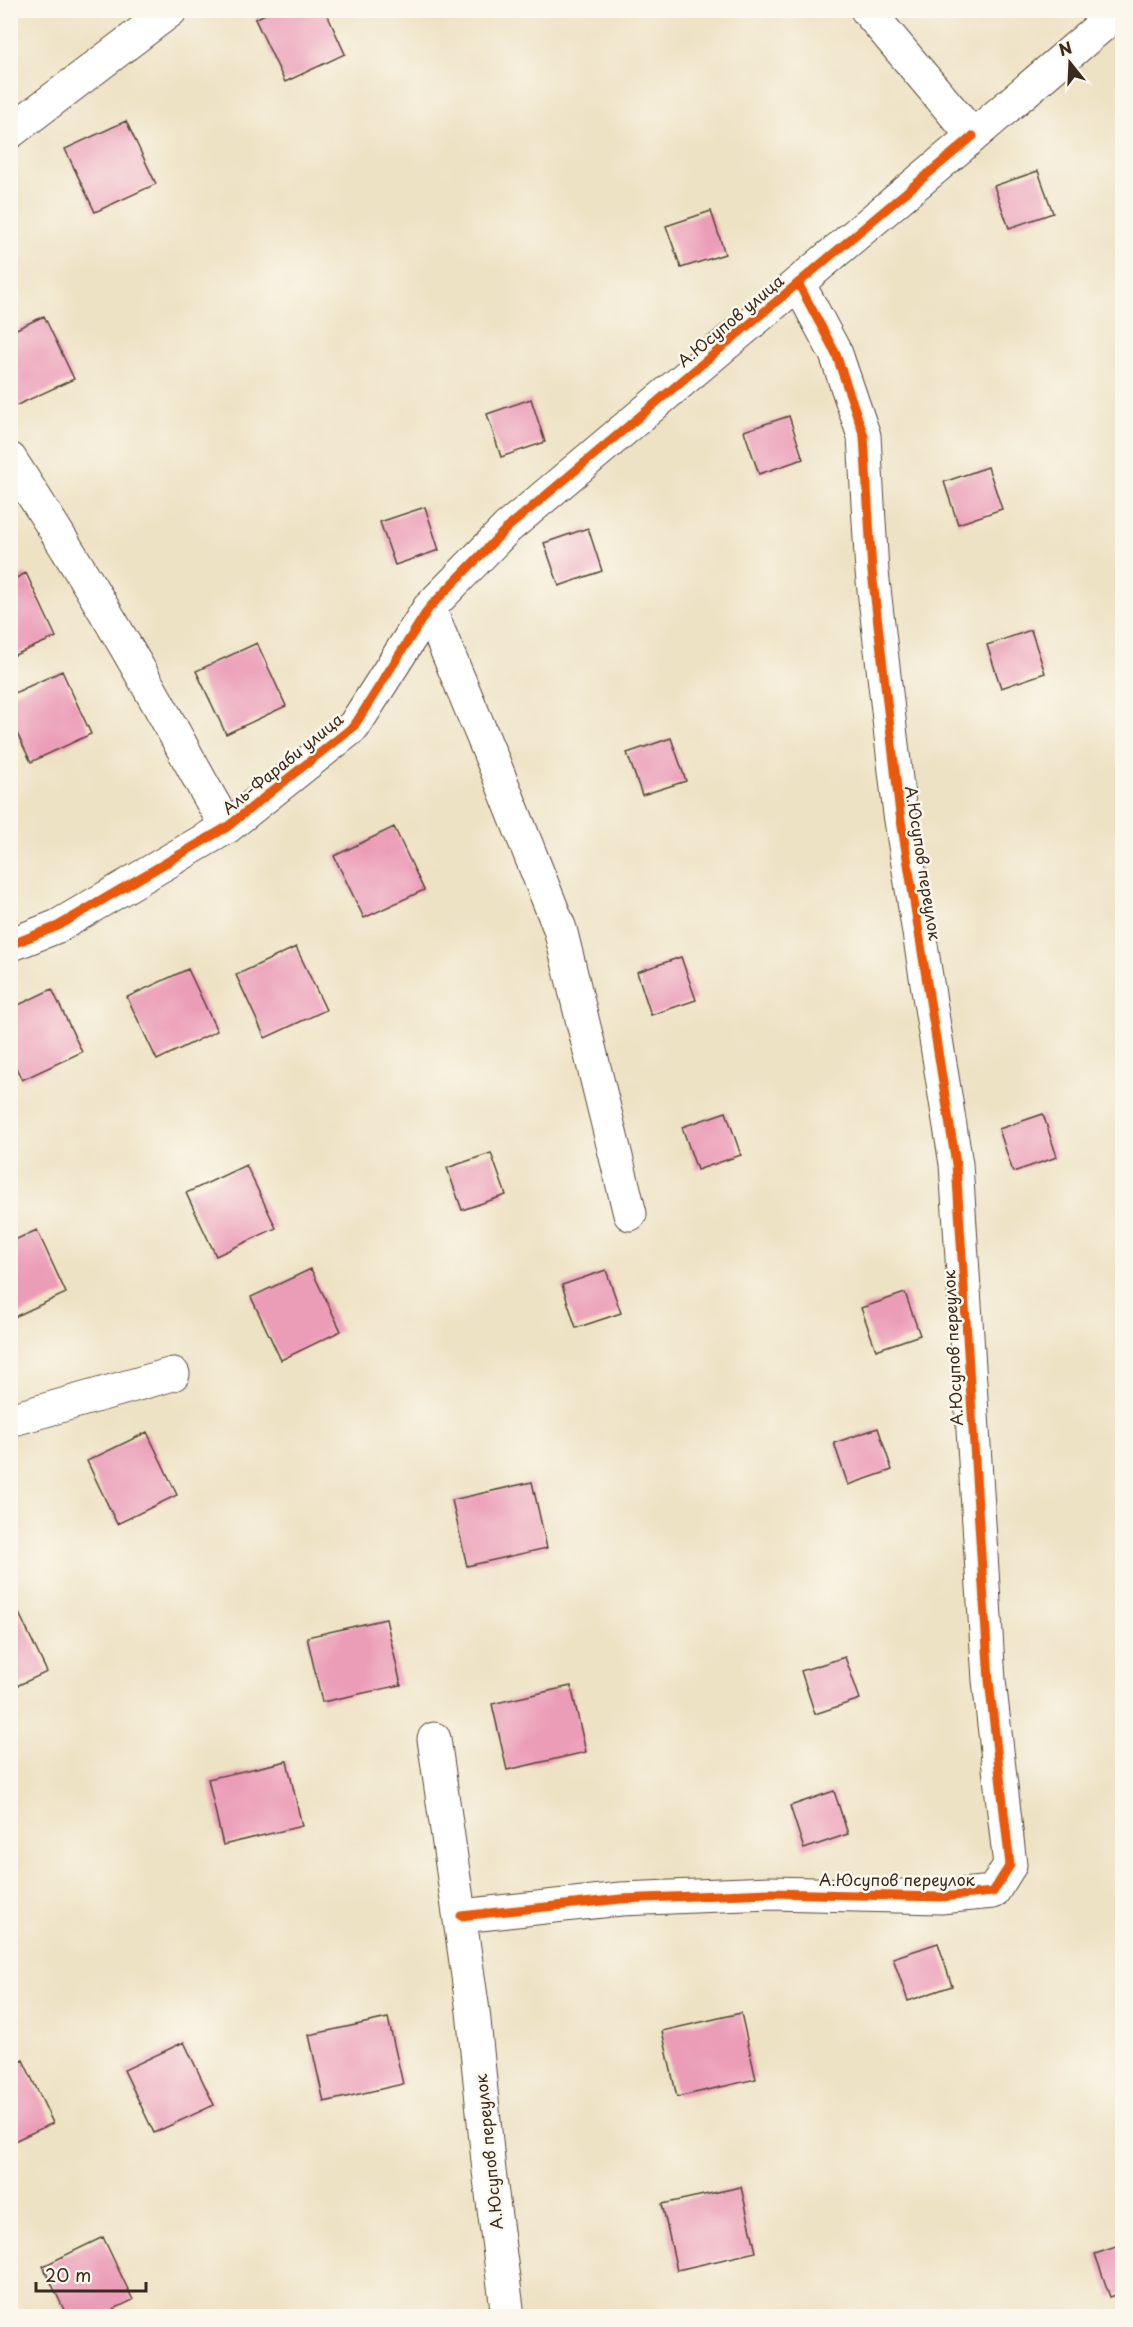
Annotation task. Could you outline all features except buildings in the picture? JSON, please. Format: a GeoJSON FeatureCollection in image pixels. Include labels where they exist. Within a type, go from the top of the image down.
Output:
{"type":"FeatureCollection","features":[{"type":"Feature","properties":{"kind":"street"},"geometry":{"type":"LineString","coordinates":[[10,132],[171,10]]}},
{"type":"Feature","properties":{"kind":"street"},"geometry":{"type":"LineString","coordinates":[[867,10],[973,136]]}},
{"type":"Feature","properties":{"kind":"street","name":"А.Юсупов улица"},"geometry":{"type":"LineString","coordinates":[[507,528],[1120,10]]}},
{"type":"Feature","properties":{"kind":"street","name":"А.Юсупов переулок"},"geometry":{"type":"LineString","coordinates":[[461,1916],[644,1898],[770,1893],[941,1897],[993,1892],[1010,1865],[989,1680],[956,1164],[900,814],[872,572],[864,436],[836,354],[798,283]]}},
{"type":"Feature","properties":{"kind":"street","name":"Аль-Фараби улица"},"geometry":{"type":"LineString","coordinates":[[10,459],[69,550],[151,690],[204,790],[227,827]]}},
{"type":"Feature","properties":{"kind":"street","name":"Аль-Фараби улица"},"geometry":{"type":"LineString","coordinates":[[10,945],[58,926],[227,827],[354,726],[429,608],[507,528]]}},
{"type":"Feature","properties":{"kind":"street"},"geometry":{"type":"LineString","coordinates":[[429,608],[560,929],[630,1214]]}},
{"type":"Feature","properties":{"kind":"street"},"geometry":{"type":"LineString","coordinates":[[10,1420],[173,1374]]}},
{"type":"Feature","properties":{"kind":"street","name":"А.Юсупов переулок"},"geometry":{"type":"LineString","coordinates":[[434,1739],[461,1916],[508,2316]]}},
{"type":"Feature","properties":{"kind":"cycle path"},"geometry":{"type":"LineString","coordinates":[[10,945],[58,926],[227,827],[354,726],[429,608],[507,528],[973,136]]}},
{"type":"Feature","properties":{"kind":"cycle path"},"geometry":{"type":"LineString","coordinates":[[461,1916],[621,1899],[770,1893],[941,1897],[993,1892],[1010,1865],[989,1680],[956,1164],[900,814],[872,572],[864,436],[836,354],[798,283]]}}]}
